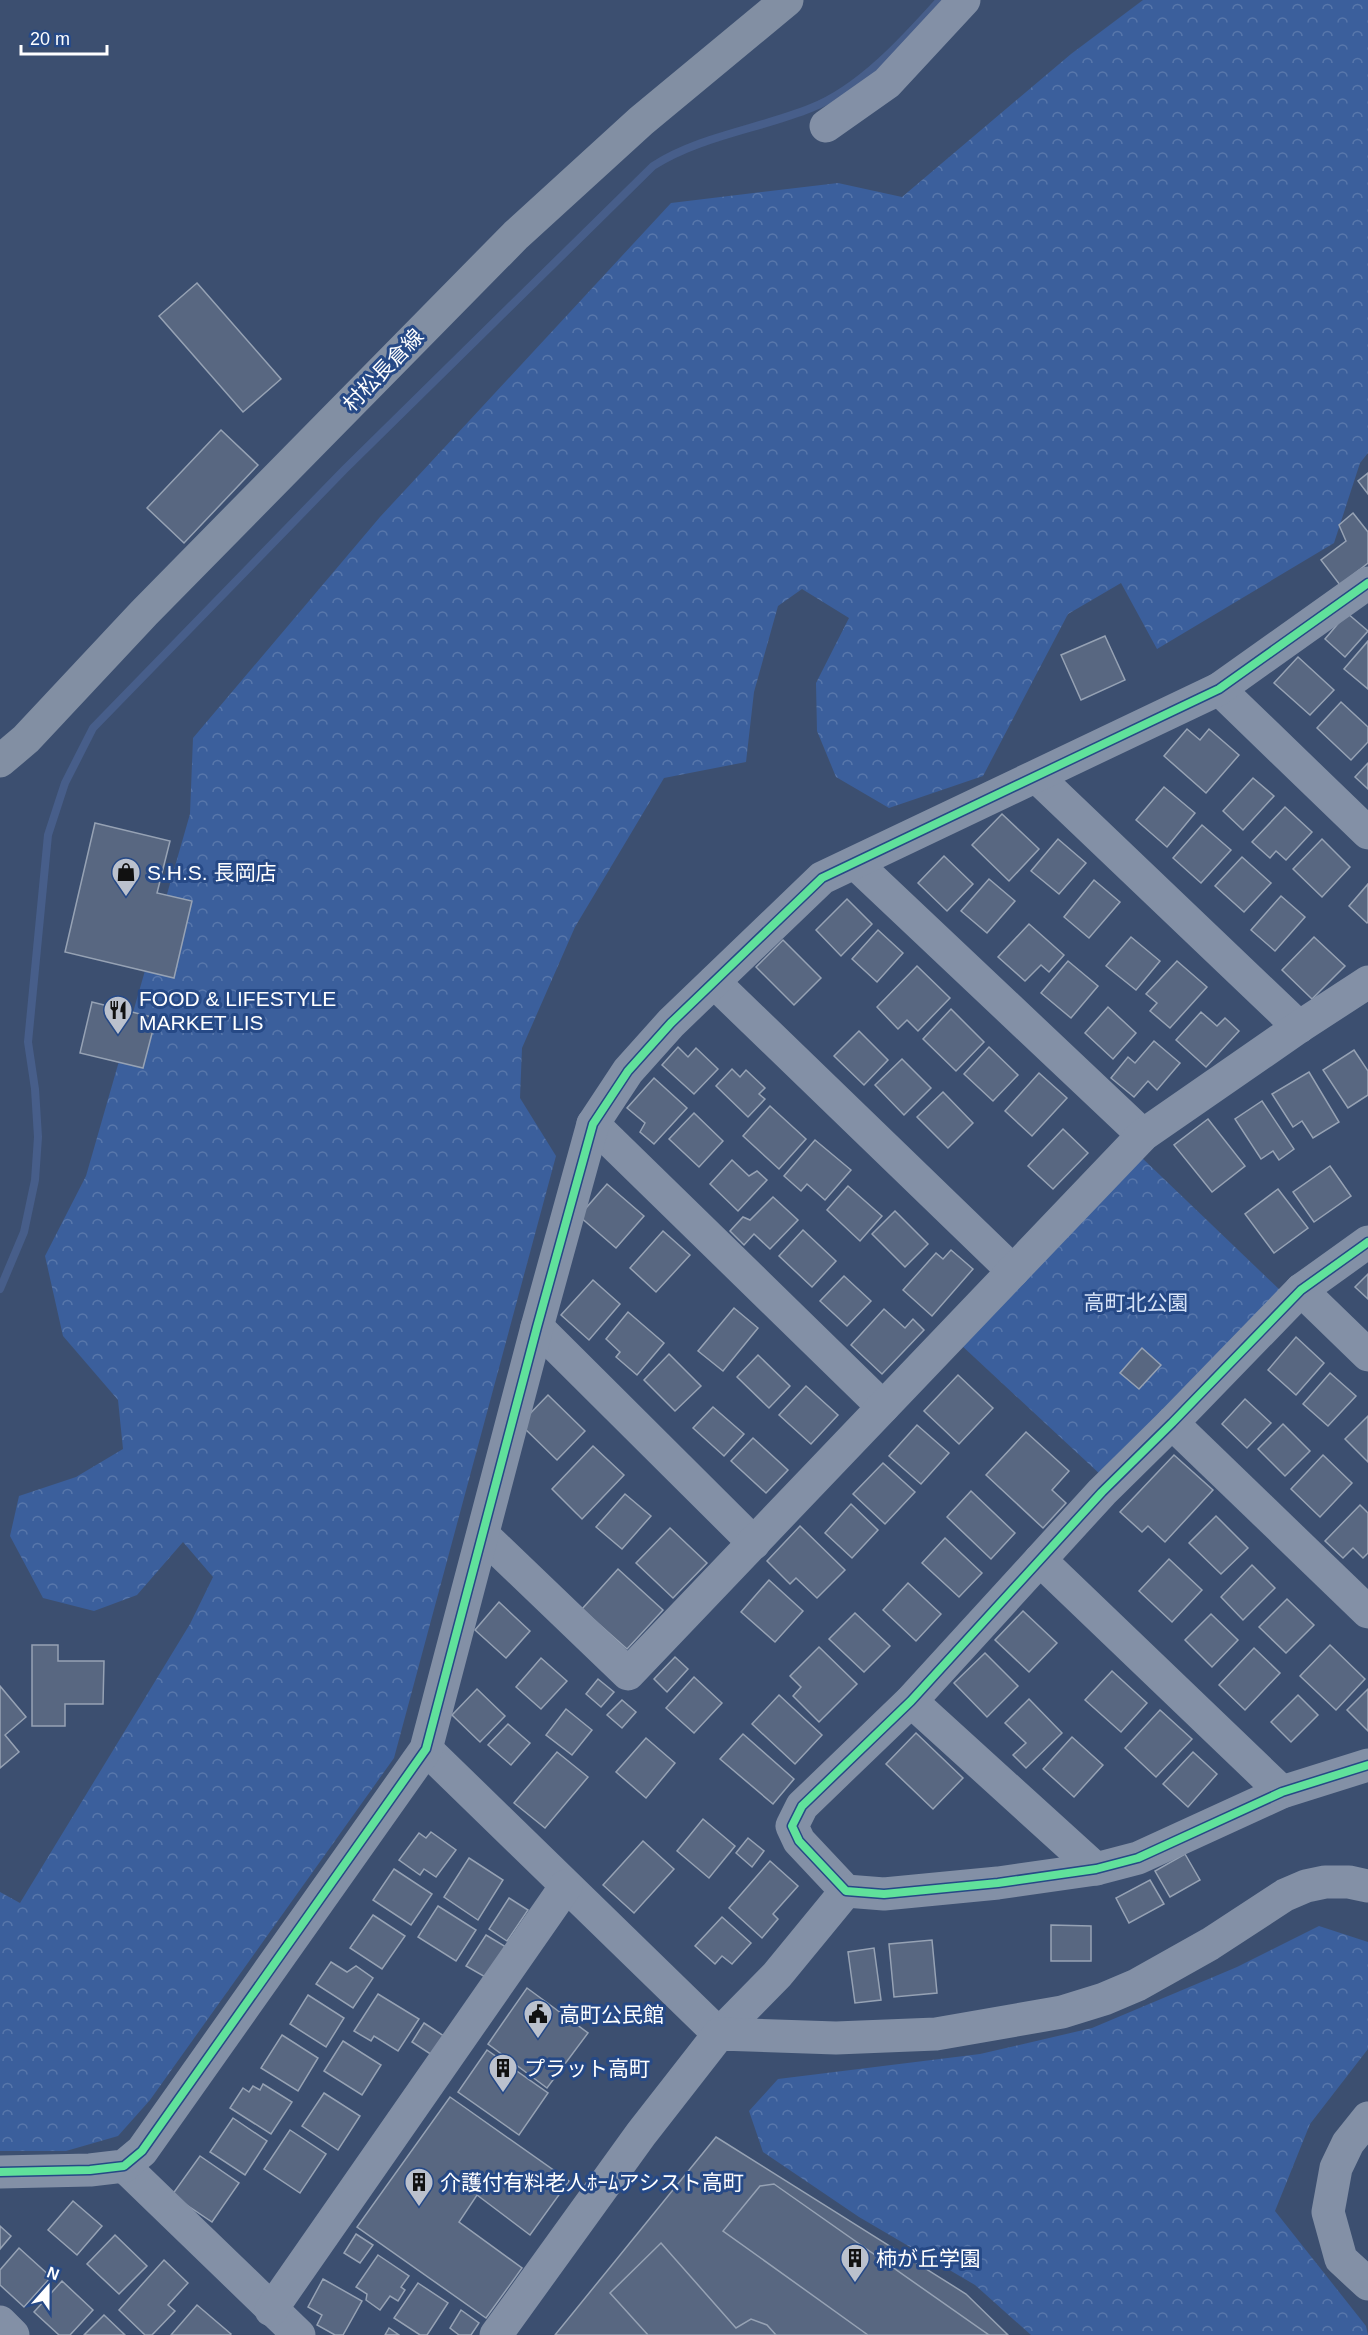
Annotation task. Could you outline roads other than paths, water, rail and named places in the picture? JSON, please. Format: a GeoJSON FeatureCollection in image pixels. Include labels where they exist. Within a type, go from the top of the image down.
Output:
{"type":"FeatureCollection","features":[{"type":"Feature","properties":{"kind":"main road","name":"村松長倉線"},"geometry":{"type":"LineString","coordinates":[[0,761],[26,739],[152,605],[516,235],[641,121],[787,0]]}},
{"type":"Feature","properties":{"kind":"street"},"geometry":{"type":"LineString","coordinates":[[826,126],[886,83],[964,0]]}},
{"type":"Feature","properties":{"kind":"street"},"geometry":{"type":"LineString","coordinates":[[0,2172],[90,2170],[123,2166],[142,2151],[426,1749],[593,1124],[628,1071],[671,1023],[822,878],[1219,689],[1368,583]]}},
{"type":"Feature","properties":{"kind":"street"},"geometry":{"type":"LineString","coordinates":[[1219,689],[1368,833]]}},
{"type":"Feature","properties":{"kind":"street"},"geometry":{"type":"LineString","coordinates":[[1037,777],[1299,1027]]}},
{"type":"Feature","properties":{"kind":"street"},"geometry":{"type":"LineString","coordinates":[[855,862],[1143,1135]]}},
{"type":"Feature","properties":{"kind":"street"},"geometry":{"type":"LineString","coordinates":[[714,982],[1013,1271]]}},
{"type":"Feature","properties":{"kind":"street"},"geometry":{"type":"LineString","coordinates":[[483,1535],[628,1674],[1143,1135],[1368,982]]}},
{"type":"Feature","properties":{"kind":"street"},"geometry":{"type":"LineString","coordinates":[[593,1124],[883,1407]]}},
{"type":"Feature","properties":{"kind":"street"},"geometry":{"type":"LineString","coordinates":[[1368,1242],[1301,1290],[1172,1424],[1102,1492],[911,1701],[802,1806],[792,1826],[799,1841],[846,1891],[884,1894],[998,1883],[1096,1869],[1138,1858],[1282,1792],[1368,1765]]}},
{"type":"Feature","properties":{"kind":"street"},"geometry":{"type":"LineString","coordinates":[[1301,1290],[1368,1355]]}},
{"type":"Feature","properties":{"kind":"street"},"geometry":{"type":"LineString","coordinates":[[537,1327],[754,1543]]}},
{"type":"Feature","properties":{"kind":"street"},"geometry":{"type":"LineString","coordinates":[[1172,1424],[1368,1612]]}},
{"type":"Feature","properties":{"kind":"street"},"geometry":{"type":"LineString","coordinates":[[1040,1560],[1282,1792]]}},
{"type":"Feature","properties":{"kind":"street"},"geometry":{"type":"LineString","coordinates":[[911,1701],[1096,1869]]}},
{"type":"Feature","properties":{"kind":"street"},"geometry":{"type":"LineString","coordinates":[[426,1749],[719,2034],[837,2038],[936,2034],[1062,2012],[1104,1999],[1137,1985],[1210,1944],[1285,1895],[1306,1886],[1325,1882],[1349,1882],[1368,1886]]}},
{"type":"Feature","properties":{"kind":"street"},"geometry":{"type":"LineString","coordinates":[[271,2310],[566,1886]]}},
{"type":"Feature","properties":{"kind":"street"},"geometry":{"type":"LineString","coordinates":[[496,2335],[641,2134],[719,2034],[777,1975],[846,1891]]}},
{"type":"Feature","properties":{"kind":"street"},"geometry":{"type":"LineString","coordinates":[[1368,2118],[1348,2143],[1336,2168],[1328,2212],[1341,2259],[1368,2284]]}},
{"type":"Feature","properties":{"kind":"street"},"geometry":{"type":"LineString","coordinates":[[123,2166],[299,2335]]}},
{"type":"Feature","properties":{"kind":"street"},"geometry":{"type":"LineString","coordinates":[[0,2322],[13,2335]]}},
{"type":"Feature","properties":{"kind":"waterway"},"geometry":{"type":"LineString","coordinates":[[0,1289],[24,1232],[35,1180],[38,1137],[35,1089],[28,1042],[48,835],[65,783],[93,728],[345,469],[653,166],[690,147],[791,115],[829,100],[881,62],[940,0]]}},
{"type":"Feature","properties":{"kind":"place","name":"S.H.S. 長岡店"},"geometry":{"type":"Point","coordinates":[126,898]}},
{"type":"Feature","properties":{"kind":"place","name":"FOOD & LIFESTYLE MARKET LIS"},"geometry":{"type":"Point","coordinates":[118,1036]}},
{"type":"Feature","properties":{"kind":"place","name":"高町公民館"},"geometry":{"type":"Point","coordinates":[538,2040]}},
{"type":"Feature","properties":{"kind":"place","name":"プラット高町"},"geometry":{"type":"Point","coordinates":[503,2094]}},
{"type":"Feature","properties":{"kind":"place","name":"介護付有料老人ﾎｰﾑアシスト高町"},"geometry":{"type":"Point","coordinates":[419,2208]}},
{"type":"Feature","properties":{"kind":"place","name":"柿が丘学園"},"geometry":{"type":"Point","coordinates":[855,2284]}},
{"type":"Feature","properties":{"kind":"park label","name":"高町北公園"},"geometry":{"type":"Point","coordinates":[1136,1302]}}]}
